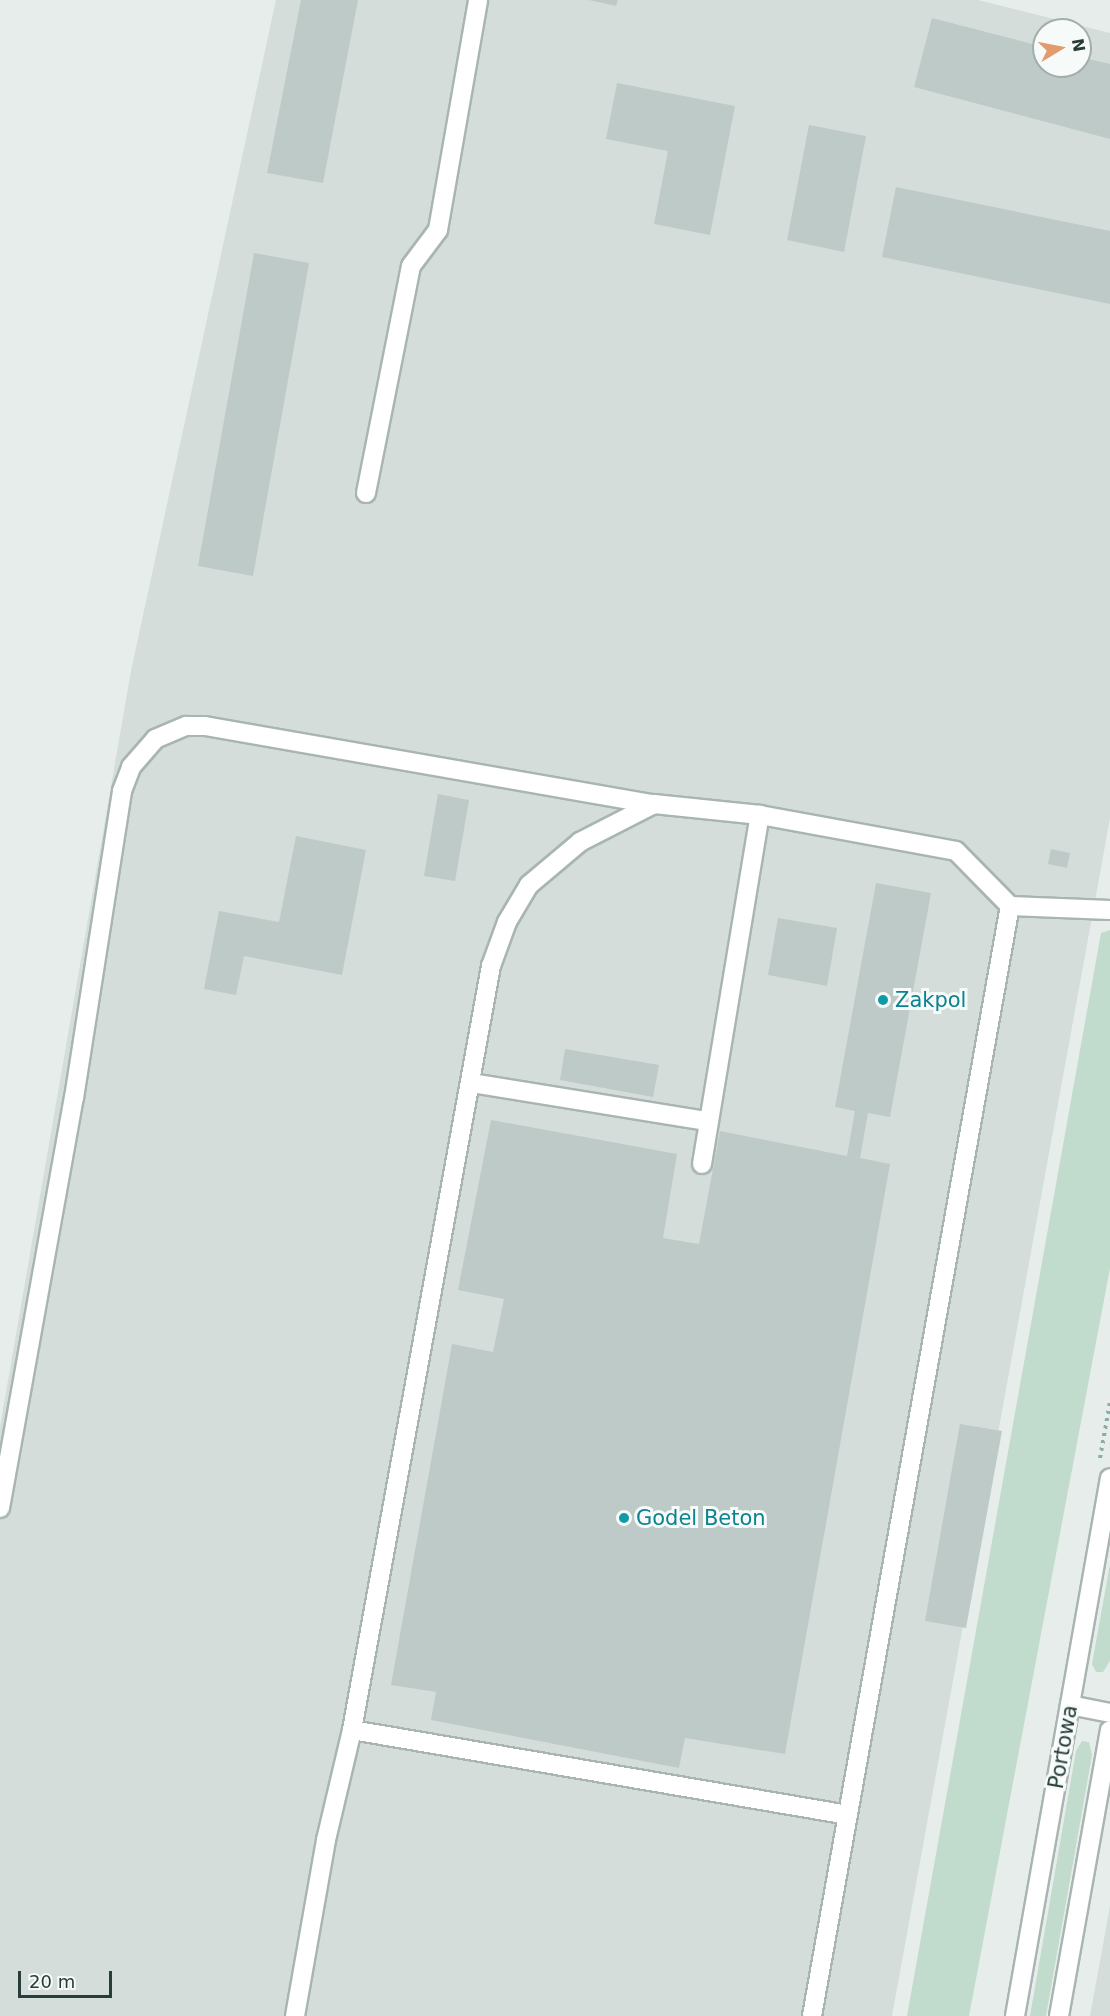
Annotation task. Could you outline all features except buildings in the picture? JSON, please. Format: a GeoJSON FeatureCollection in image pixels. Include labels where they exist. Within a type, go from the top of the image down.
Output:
{"type":"FeatureCollection","features":[{"type":"Feature","properties":{"kind":"street"},"geometry":{"type":"LineString","coordinates":[[366,493],[411,266],[438,230],[478,0]]}},
{"type":"Feature","properties":{"kind":"street"},"geometry":{"type":"LineString","coordinates":[[0,1508],[74,1098],[122,790],[131,767],[154,739],[186,726],[205,726],[654,804],[760,815],[956,851],[1010,906],[1110,910]]}},
{"type":"Feature","properties":{"kind":"street"},"geometry":{"type":"LineString","coordinates":[[295,2016],[326,1840],[352,1730],[472,1083],[491,966],[507,921],[530,885],[580,842],[654,804]]}},
{"type":"Feature","properties":{"kind":"street"},"geometry":{"type":"LineString","coordinates":[[702,1164],[706,1121],[760,815]]}},
{"type":"Feature","properties":{"kind":"street"},"geometry":{"type":"LineString","coordinates":[[812,2016],[1010,906]]}},
{"type":"Feature","properties":{"kind":"street"},"geometry":{"type":"LineString","coordinates":[[472,1083],[706,1121]]}},
{"type":"Feature","properties":{"kind":"street","name":"Portowa"},"geometry":{"type":"LineString","coordinates":[[1015,2016],[1110,1478]]}},
{"type":"Feature","properties":{"kind":"street"},"geometry":{"type":"LineString","coordinates":[[1070,1705],[1110,1713]]}},
{"type":"Feature","properties":{"kind":"street"},"geometry":{"type":"LineString","coordinates":[[352,1730],[848,1815]]}},
{"type":"Feature","properties":{"kind":"street","name":"Portowa"},"geometry":{"type":"LineString","coordinates":[[1059,2016],[1110,1731]]}},
{"type":"Feature","properties":{"kind":"shaded area"},"geometry":{"type":"Polygon","coordinates":[[[276,0],[978,0],[1050,18],[1032,18],[1032,78],[1092,78],[1092,28],[1110,33],[1110,818],[892,2016],[0,2016],[0,1427],[131,671],[276,0]]]}},
{"type":"Feature","properties":{"kind":"shaded area"},"geometry":{"type":"Polygon","coordinates":[[[1110,1906],[1110,2016],[1090,2016],[1110,1906]]]}},
{"type":"Feature","properties":{"kind":"green space"},"geometry":{"type":"Polygon","coordinates":[[[1110,930],[1110,1268],[969,2016],[907,2016],[1101,933],[1110,930]]]}},
{"type":"Feature","properties":{"kind":"green space"},"geometry":{"type":"Polygon","coordinates":[[[1110,1564],[1110,1661],[1103,1672],[1096,1672],[1092,1664],[1110,1564]]]}},
{"type":"Feature","properties":{"kind":"green space"},"geometry":{"type":"Polygon","coordinates":[[[1082,1741],[1089,1742],[1092,1755],[1046,2016],[1030,2016],[1076,1751],[1082,1741]]]}},
{"type":"Feature","properties":{"kind":"place","name":"Zakpol"},"geometry":{"type":"Point","coordinates":[883,1000]}},
{"type":"Feature","properties":{"kind":"place","name":"Godel Beton"},"geometry":{"type":"Point","coordinates":[624,1518]}}]}
